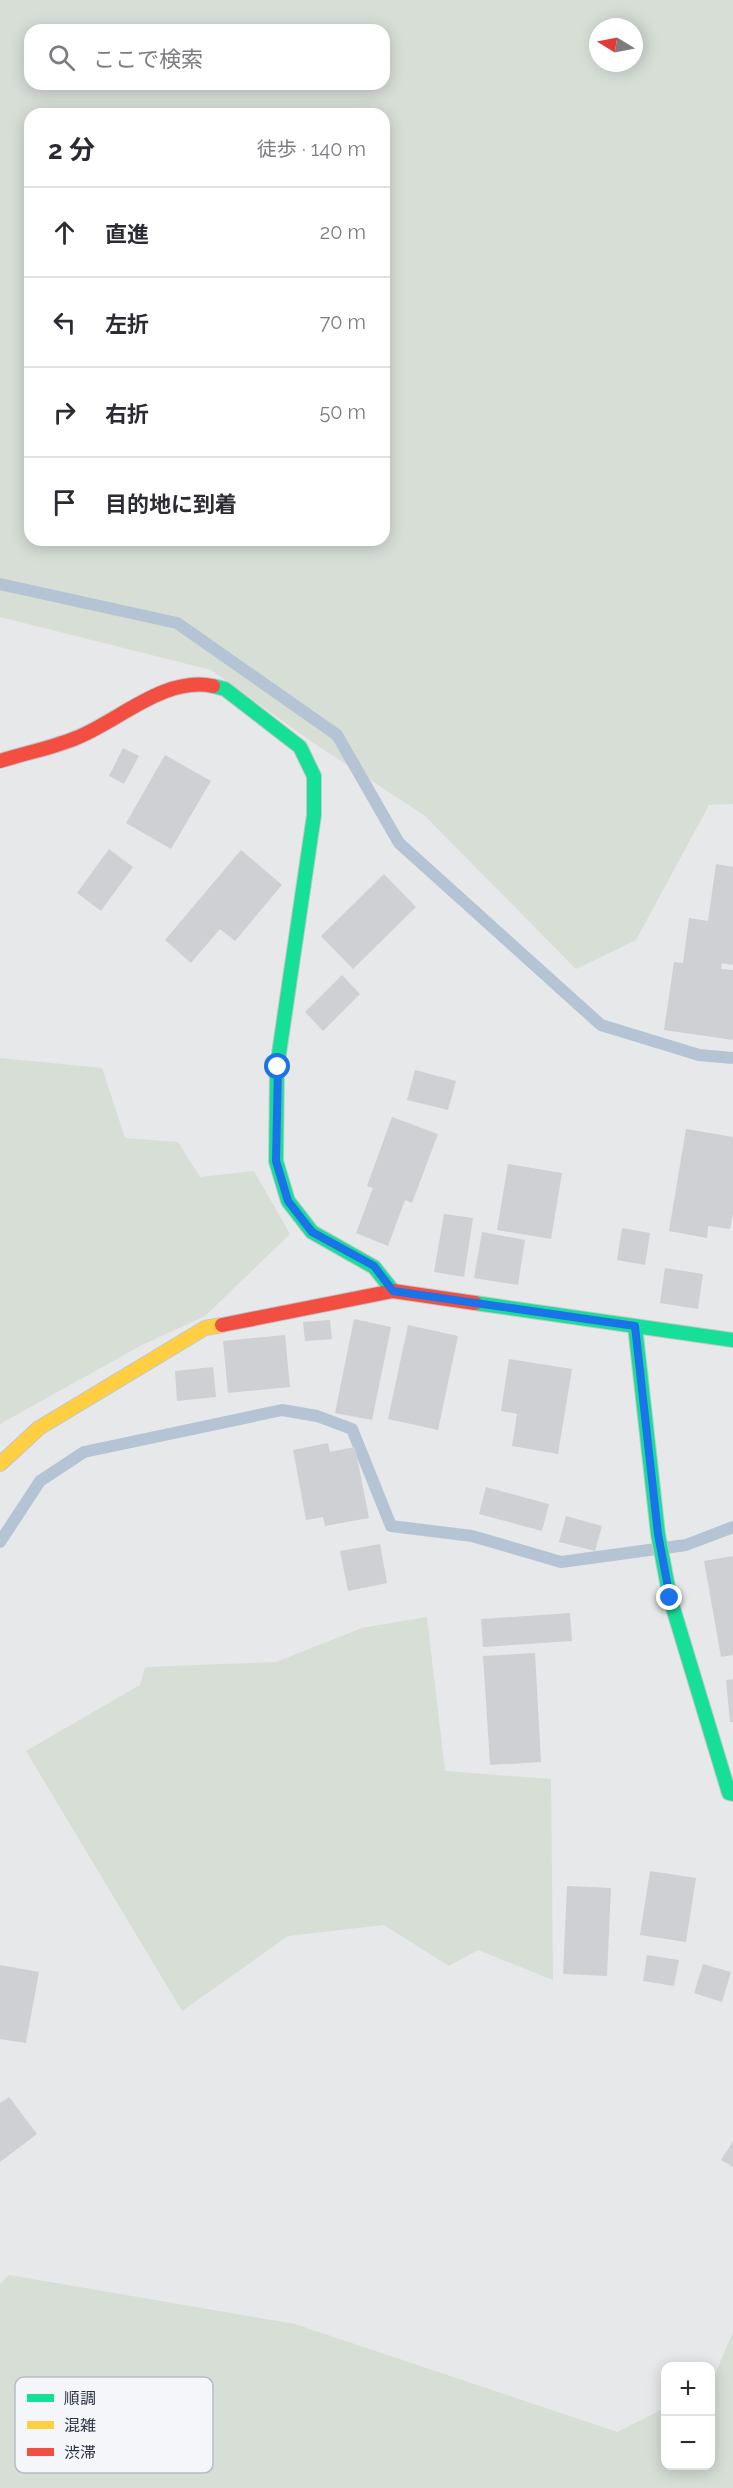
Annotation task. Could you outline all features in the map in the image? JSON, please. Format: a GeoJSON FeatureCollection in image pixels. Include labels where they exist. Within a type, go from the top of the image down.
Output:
{"type":"FeatureCollection","features":[{"type":"Feature","properties":{"kind":"street"},"geometry":{"type":"LineString","coordinates":[[0,761],[76,738],[166,691],[197,683],[225,689],[300,747],[314,776],[314,815],[278,1067],[276,1161],[288,1201],[312,1232],[374,1266],[393,1291]]}},
{"type":"Feature","properties":{"kind":"street"},"geometry":{"type":"LineString","coordinates":[[0,1464],[39,1428],[205,1328],[393,1291],[733,1340]]}},
{"type":"Feature","properties":{"kind":"street"},"geometry":{"type":"LineString","coordinates":[[635,1326],[658,1534],[670,1598],[729,1793],[733,1794]]}},
{"type":"Feature","properties":{"kind":"shaded area"},"geometry":{"type":"Polygon","coordinates":[[[0,0],[733,0],[733,804],[709,805],[636,940],[576,969],[424,815],[315,744],[211,670],[0,617],[0,0]]]}},
{"type":"Feature","properties":{"kind":"shaded area"},"geometry":{"type":"Polygon","coordinates":[[[0,1058],[102,1068],[125,1138],[178,1142],[200,1177],[254,1171],[290,1234],[205,1316],[140,1346],[0,1424],[0,1058]]]}},
{"type":"Feature","properties":{"kind":"shaded area"},"geometry":{"type":"Polygon","coordinates":[[[427,1617],[445,1771],[551,1779],[553,1980],[478,1950],[449,1966],[384,1925],[288,1936],[182,2011],[26,1751],[140,1685],[145,1667],[276,1662],[362,1628],[427,1617]]]}},
{"type":"Feature","properties":{"kind":"shaded area"},"geometry":{"type":"Polygon","coordinates":[[[9,2275],[295,2324],[617,2432],[661,2410],[661,2470],[715,2470],[715,2375],[733,2332],[733,2488],[0,2488],[0,2284],[9,2275]]]}},
{"type":"Feature","properties":{"kind":"building"},"geometry":{"type":"Polygon","coordinates":[[[123,748],[139,756],[124,784],[109,776],[123,748]]]}},
{"type":"Feature","properties":{"kind":"building"},"geometry":{"type":"Polygon","coordinates":[[[165,755],[211,781],[171,849],[126,823],[165,755]]]}},
{"type":"Feature","properties":{"kind":"building"},"geometry":{"type":"Polygon","coordinates":[[[109,849],[133,867],[101,911],[77,893],[109,849]]]}},
{"type":"Feature","properties":{"kind":"building"},"geometry":{"type":"Polygon","coordinates":[[[241,850],[282,885],[235,941],[220,929],[191,963],[165,940],[241,850]]]}},
{"type":"Feature","properties":{"kind":"building"},"geometry":{"type":"Polygon","coordinates":[[[716,864],[733,867],[733,965],[722,963],[721,969],[733,970],[733,1040],[664,1030],[674,962],[683,963],[689,918],[708,921],[716,864]]]}},
{"type":"Feature","properties":{"kind":"building"},"geometry":{"type":"Polygon","coordinates":[[[384,874],[416,907],[353,969],[321,936],[384,874]]]}},
{"type":"Feature","properties":{"kind":"building"},"geometry":{"type":"Polygon","coordinates":[[[342,975],[360,994],[323,1031],[305,1012],[342,975]]]}},
{"type":"Feature","properties":{"kind":"building"},"geometry":{"type":"Polygon","coordinates":[[[415,1070],[456,1081],[448,1110],[407,1100],[415,1070]]]}},
{"type":"Feature","properties":{"kind":"building"},"geometry":{"type":"Polygon","coordinates":[[[392,1117],[438,1134],[412,1203],[405,1200],[388,1246],[356,1233],[373,1188],[367,1186],[392,1117]]]}},
{"type":"Feature","properties":{"kind":"building"},"geometry":{"type":"Polygon","coordinates":[[[686,1129],[733,1137],[733,1214],[730,1229],[708,1226],[707,1238],[669,1231],[686,1129]]]}},
{"type":"Feature","properties":{"kind":"building"},"geometry":{"type":"Polygon","coordinates":[[[508,1164],[562,1173],[551,1239],[497,1230],[508,1164]]]}},
{"type":"Feature","properties":{"kind":"building"},"geometry":{"type":"Polygon","coordinates":[[[444,1214],[473,1218],[464,1277],[434,1272],[444,1214]]]}},
{"type":"Feature","properties":{"kind":"building"},"geometry":{"type":"Polygon","coordinates":[[[622,1228],[650,1233],[645,1265],[617,1260],[622,1228]]]}},
{"type":"Feature","properties":{"kind":"building"},"geometry":{"type":"Polygon","coordinates":[[[482,1232],[525,1240],[518,1285],[474,1278],[482,1232]]]}},
{"type":"Feature","properties":{"kind":"building"},"geometry":{"type":"Polygon","coordinates":[[[665,1268],[703,1274],[698,1309],[660,1303],[665,1268]]]}},
{"type":"Feature","properties":{"kind":"building"},"geometry":{"type":"Polygon","coordinates":[[[354,1319],[391,1327],[372,1420],[335,1413],[354,1319]]]}},
{"type":"Feature","properties":{"kind":"building"},"geometry":{"type":"Polygon","coordinates":[[[330,1320],[332,1339],[305,1341],[303,1322],[330,1320]]]}},
{"type":"Feature","properties":{"kind":"building"},"geometry":{"type":"Polygon","coordinates":[[[408,1325],[458,1336],[438,1430],[388,1419],[408,1325]]]}},
{"type":"Feature","properties":{"kind":"building"},"geometry":{"type":"Polygon","coordinates":[[[285,1335],[290,1387],[228,1393],[223,1341],[285,1335]]]}},
{"type":"Feature","properties":{"kind":"building"},"geometry":{"type":"Polygon","coordinates":[[[509,1359],[572,1369],[558,1454],[512,1446],[517,1414],[501,1411],[509,1359]]]}},
{"type":"Feature","properties":{"kind":"building"},"geometry":{"type":"Polygon","coordinates":[[[213,1367],[216,1397],[177,1401],[175,1371],[213,1367]]]}},
{"type":"Feature","properties":{"kind":"building"},"geometry":{"type":"Polygon","coordinates":[[[328,1443],[330,1452],[355,1447],[369,1518],[325,1526],[323,1517],[306,1520],[293,1450],[328,1443]]]}},
{"type":"Feature","properties":{"kind":"building"},"geometry":{"type":"Polygon","coordinates":[[[486,1487],[549,1504],[542,1531],[479,1514],[486,1487]]]}},
{"type":"Feature","properties":{"kind":"building"},"geometry":{"type":"Polygon","coordinates":[[[566,1516],[602,1526],[595,1551],[559,1542],[566,1516]]]}},
{"type":"Feature","properties":{"kind":"building"},"geometry":{"type":"Polygon","coordinates":[[[380,1544],[387,1583],[348,1591],[340,1551],[380,1544]]]}},
{"type":"Feature","properties":{"kind":"building"},"geometry":{"type":"Polygon","coordinates":[[[733,1556],[733,1655],[721,1657],[704,1561],[733,1556]]]}},
{"type":"Feature","properties":{"kind":"building"},"geometry":{"type":"Polygon","coordinates":[[[570,1613],[572,1641],[483,1647],[481,1619],[570,1613]]]}},
{"type":"Feature","properties":{"kind":"building"},"geometry":{"type":"Polygon","coordinates":[[[535,1653],[541,1762],[490,1765],[483,1656],[535,1653]]]}},
{"type":"Feature","properties":{"kind":"building"},"geometry":{"type":"Polygon","coordinates":[[[733,1679],[733,1722],[730,1722],[726,1680],[733,1679]]]}},
{"type":"Feature","properties":{"kind":"building"},"geometry":{"type":"Polygon","coordinates":[[[650,1871],[696,1878],[686,1942],[640,1935],[650,1871]]]}},
{"type":"Feature","properties":{"kind":"building"},"geometry":{"type":"Polygon","coordinates":[[[567,1886],[611,1888],[607,1976],[563,1974],[567,1886]]]}},
{"type":"Feature","properties":{"kind":"building"},"geometry":{"type":"Polygon","coordinates":[[[647,1955],[679,1960],[674,1986],[643,1981],[647,1955]]]}},
{"type":"Feature","properties":{"kind":"building"},"geometry":{"type":"Polygon","coordinates":[[[703,1964],[731,1972],[722,2002],[694,1993],[703,1964]]]}},
{"type":"Feature","properties":{"kind":"building"},"geometry":{"type":"Polygon","coordinates":[[[0,1965],[39,1972],[26,2043],[0,2039],[0,1965]]]}},
{"type":"Feature","properties":{"kind":"building"},"geometry":{"type":"Polygon","coordinates":[[[9,2097],[37,2134],[0,2162],[0,2103],[9,2097]]]}},
{"type":"Feature","properties":{"kind":"building"},"geometry":{"type":"Polygon","coordinates":[[[733,2141],[733,2167],[721,2160],[733,2141]]]}},
{"type":"Feature","properties":{"kind":"waterway"},"geometry":{"type":"LineString","coordinates":[[0,584],[177,623],[337,735],[399,843],[601,1025],[699,1055],[733,1058]]}},
{"type":"Feature","properties":{"kind":"waterway"},"geometry":{"type":"LineString","coordinates":[[0,1542],[40,1481],[84,1452],[282,1410],[317,1416],[352,1429],[391,1526],[472,1536],[561,1562],[686,1545],[733,1527]]}},
{"type":"Feature","properties":{"kind":"traffic: fast"},"geometry":{"type":"LineString","coordinates":[[213,686],[225,689],[300,747],[314,776],[314,815],[277,1067],[276,1161],[288,1201],[312,1232],[374,1267],[393,1291]]}},
{"type":"Feature","properties":{"kind":"traffic: fast"},"geometry":{"type":"LineString","coordinates":[[475,1303],[733,1340]]}},
{"type":"Feature","properties":{"kind":"traffic: fast"},"geometry":{"type":"LineString","coordinates":[[635,1326],[658,1534],[670,1598],[729,1793],[733,1794]]}},
{"type":"Feature","properties":{"kind":"traffic: slow"},"geometry":{"type":"LineString","coordinates":[[0,1464],[39,1428],[205,1328],[222,1325]]}},
{"type":"Feature","properties":{"kind":"traffic: jam"},"geometry":{"type":"LineString","coordinates":[[0,761],[76,738],[159,694],[195,685],[213,686]]}},
{"type":"Feature","properties":{"kind":"traffic: jam"},"geometry":{"type":"LineString","coordinates":[[222,1325],[393,1291],[475,1303]]}},
{"type":"Feature","properties":{"kind":"route"},"geometry":{"type":"LineString","coordinates":[[278,1067],[276,1161],[288,1201],[312,1232],[374,1266],[393,1291],[635,1326],[658,1534],[670,1598]]}}]}
